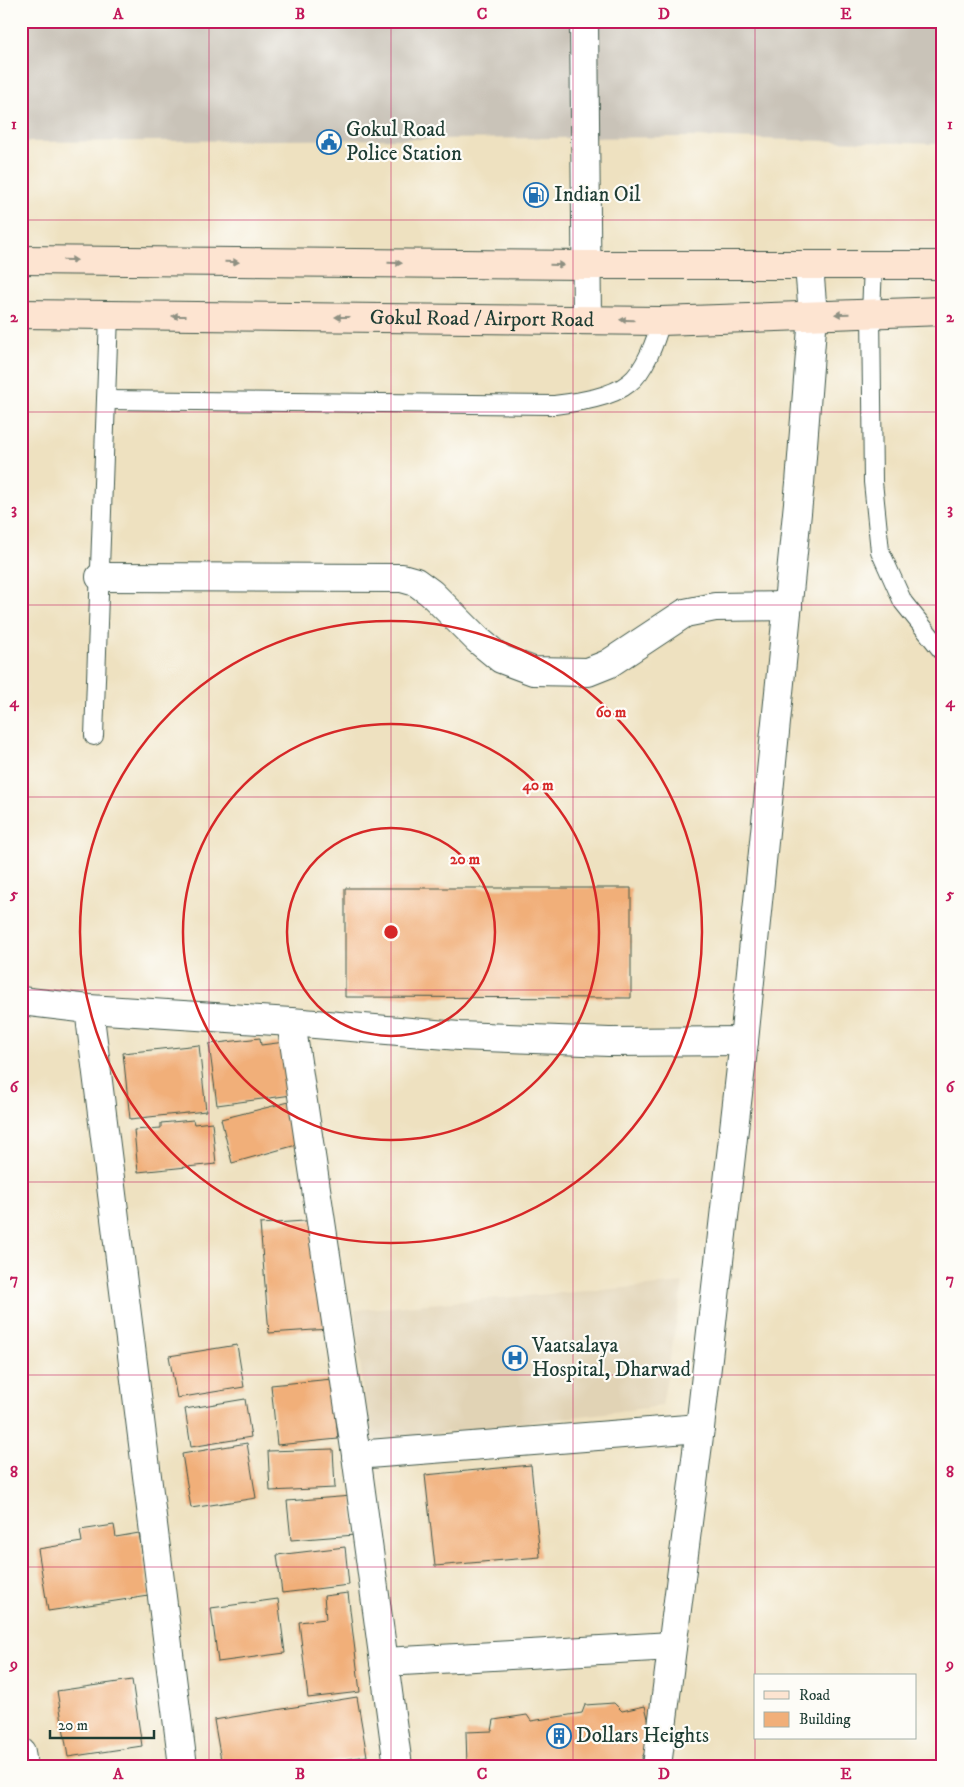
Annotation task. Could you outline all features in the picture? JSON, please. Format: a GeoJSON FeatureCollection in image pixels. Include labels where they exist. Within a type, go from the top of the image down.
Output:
{"type":"FeatureCollection","features":[{"type":"Feature","properties":{"kind":"main road"},"geometry":{"type":"LineString","coordinates":[[21,260],[586,265],[943,265]]}},
{"type":"Feature","properties":{"kind":"main road","name":"Gokul Road / Airport Road"},"geometry":{"type":"LineString","coordinates":[[21,314],[661,321],[943,312]]}},
{"type":"Feature","properties":{"kind":"street"},"geometry":{"type":"LineString","coordinates":[[584,21],[587,319]]}},
{"type":"Feature","properties":{"kind":"street"},"geometry":{"type":"LineString","coordinates":[[657,1766],[700,1428],[744,1041],[788,606],[813,315],[809,266]]}},
{"type":"Feature","properties":{"kind":"street"},"geometry":{"type":"LineString","coordinates":[[100,577],[402,578],[416,582],[431,593],[478,640],[501,659],[533,671],[588,672],[608,664],[685,614],[714,607],[788,606]]}},
{"type":"Feature","properties":{"kind":"street"},"geometry":{"type":"LineString","coordinates":[[21,1001],[89,1009],[291,1022],[459,1036],[589,1041],[744,1041]]}},
{"type":"Feature","properties":{"kind":"street"},"geometry":{"type":"LineString","coordinates":[[89,1009],[183,1766]]}},
{"type":"Feature","properties":{"kind":"street"},"geometry":{"type":"LineString","coordinates":[[291,1022],[356,1454],[398,1766]]}},
{"type":"Feature","properties":{"kind":"street"},"geometry":{"type":"LineString","coordinates":[[356,1454],[700,1428]]}},
{"type":"Feature","properties":{"kind":"street"},"geometry":{"type":"LineString","coordinates":[[384,1662],[672,1646]]}},
{"type":"Feature","properties":{"kind":"street"},"geometry":{"type":"LineString","coordinates":[[21,1752],[23,1766]]}},
{"type":"Feature","properties":{"kind":"lane"},"geometry":{"type":"LineString","coordinates":[[872,264],[873,482],[880,551],[903,602],[940,646]]}},
{"type":"Feature","properties":{"kind":"lane"},"geometry":{"type":"LineString","coordinates":[[94,736],[109,315]]}},
{"type":"Feature","properties":{"kind":"lane"},"geometry":{"type":"LineString","coordinates":[[106,400],[544,405],[570,403],[594,399],[630,383],[653,350],[661,321]]}},
{"type":"Feature","properties":{"kind":"shaded area"},"geometry":{"type":"Polygon","coordinates":[[[21,21],[943,21],[943,129],[938,144],[690,137],[21,142],[21,21]]]}},
{"type":"Feature","properties":{"kind":"shaded area","name":"Vaatsalaya Hospital, Dharwad"},"geometry":{"type":"Polygon","coordinates":[[[683,1283],[662,1406],[368,1442],[355,1310],[683,1283]]]}},
{"type":"Feature","properties":{"kind":"building"},"geometry":{"type":"Polygon","coordinates":[[[345,888],[631,888],[631,998],[345,997],[345,888]]]}},
{"type":"Feature","properties":{"kind":"building"},"geometry":{"type":"Polygon","coordinates":[[[260,1038],[261,1045],[285,1042],[292,1095],[217,1105],[209,1044],[260,1038]]]}},
{"type":"Feature","properties":{"kind":"building"},"geometry":{"type":"Polygon","coordinates":[[[199,1045],[206,1111],[130,1119],[123,1053],[199,1045]]]}},
{"type":"Feature","properties":{"kind":"building"},"geometry":{"type":"Polygon","coordinates":[[[289,1102],[300,1144],[232,1163],[221,1119],[289,1102]]]}},
{"type":"Feature","properties":{"kind":"building"},"geometry":{"type":"Polygon","coordinates":[[[193,1120],[194,1124],[212,1122],[216,1164],[138,1172],[134,1130],[161,1128],[161,1123],[193,1120]]]}},
{"type":"Feature","properties":{"kind":"building"},"geometry":{"type":"Polygon","coordinates":[[[319,1220],[329,1329],[269,1333],[260,1224],[319,1220]]]}},
{"type":"Feature","properties":{"kind":"building"},"geometry":{"type":"Polygon","coordinates":[[[237,1345],[244,1387],[177,1398],[169,1356],[237,1345]]]}},
{"type":"Feature","properties":{"kind":"building"},"geometry":{"type":"Polygon","coordinates":[[[332,1379],[338,1439],[277,1445],[271,1385],[332,1379]]]}},
{"type":"Feature","properties":{"kind":"building"},"geometry":{"type":"Polygon","coordinates":[[[245,1399],[251,1437],[191,1447],[185,1409],[245,1399]]]}},
{"type":"Feature","properties":{"kind":"building"},"geometry":{"type":"Polygon","coordinates":[[[247,1443],[256,1498],[191,1508],[182,1454],[247,1443]]]}},
{"type":"Feature","properties":{"kind":"building"},"geometry":{"type":"Polygon","coordinates":[[[333,1449],[335,1488],[270,1491],[268,1451],[333,1449]]]}},
{"type":"Feature","properties":{"kind":"building"},"geometry":{"type":"Polygon","coordinates":[[[531,1465],[540,1557],[435,1566],[425,1475],[531,1465]]]}},
{"type":"Feature","properties":{"kind":"building"},"geometry":{"type":"Polygon","coordinates":[[[352,1496],[355,1535],[291,1540],[287,1501],[352,1496]]]}},
{"type":"Feature","properties":{"kind":"building"},"geometry":{"type":"Polygon","coordinates":[[[114,1525],[116,1537],[139,1533],[149,1596],[48,1611],[38,1549],[82,1542],[80,1530],[114,1525]]]}},
{"type":"Feature","properties":{"kind":"building"},"geometry":{"type":"Polygon","coordinates":[[[345,1547],[349,1585],[282,1593],[277,1555],[345,1547]]]}},
{"type":"Feature","properties":{"kind":"building"},"geometry":{"type":"Polygon","coordinates":[[[348,1593],[360,1692],[308,1698],[299,1622],[326,1619],[324,1596],[348,1593]]]}},
{"type":"Feature","properties":{"kind":"building"},"geometry":{"type":"Polygon","coordinates":[[[278,1599],[285,1653],[218,1662],[211,1608],[278,1599]]]}},
{"type":"Feature","properties":{"kind":"building"},"geometry":{"type":"Polygon","coordinates":[[[132,1680],[142,1746],[68,1757],[57,1691],[132,1680]]]}},
{"type":"Feature","properties":{"kind":"building"},"geometry":{"type":"Polygon","coordinates":[[[357,1697],[367,1756],[306,1766],[222,1766],[214,1720],[357,1697]]]}},
{"type":"Feature","properties":{"kind":"building","name":"Dollars Heights"},"geometry":{"type":"Polygon","coordinates":[[[614,1703],[622,1711],[645,1706],[653,1739],[642,1757],[643,1766],[467,1766],[466,1732],[492,1731],[494,1720],[527,1715],[531,1721],[582,1713],[585,1705],[614,1703]]]}},
{"type":"Feature","properties":{"kind":"place","name":"Gokul Road Police Station"},"geometry":{"type":"Point","coordinates":[329,142]}},
{"type":"Feature","properties":{"kind":"place","name":"Indian Oil"},"geometry":{"type":"Point","coordinates":[536,195]}},
{"type":"Feature","properties":{"kind":"place","name":"Vaatsalaya Hospital, Dharwad"},"geometry":{"type":"Point","coordinates":[515,1358]}},
{"type":"Feature","properties":{"kind":"place","name":"Dollars Heights"},"geometry":{"type":"Point","coordinates":[559,1736]}}]}
